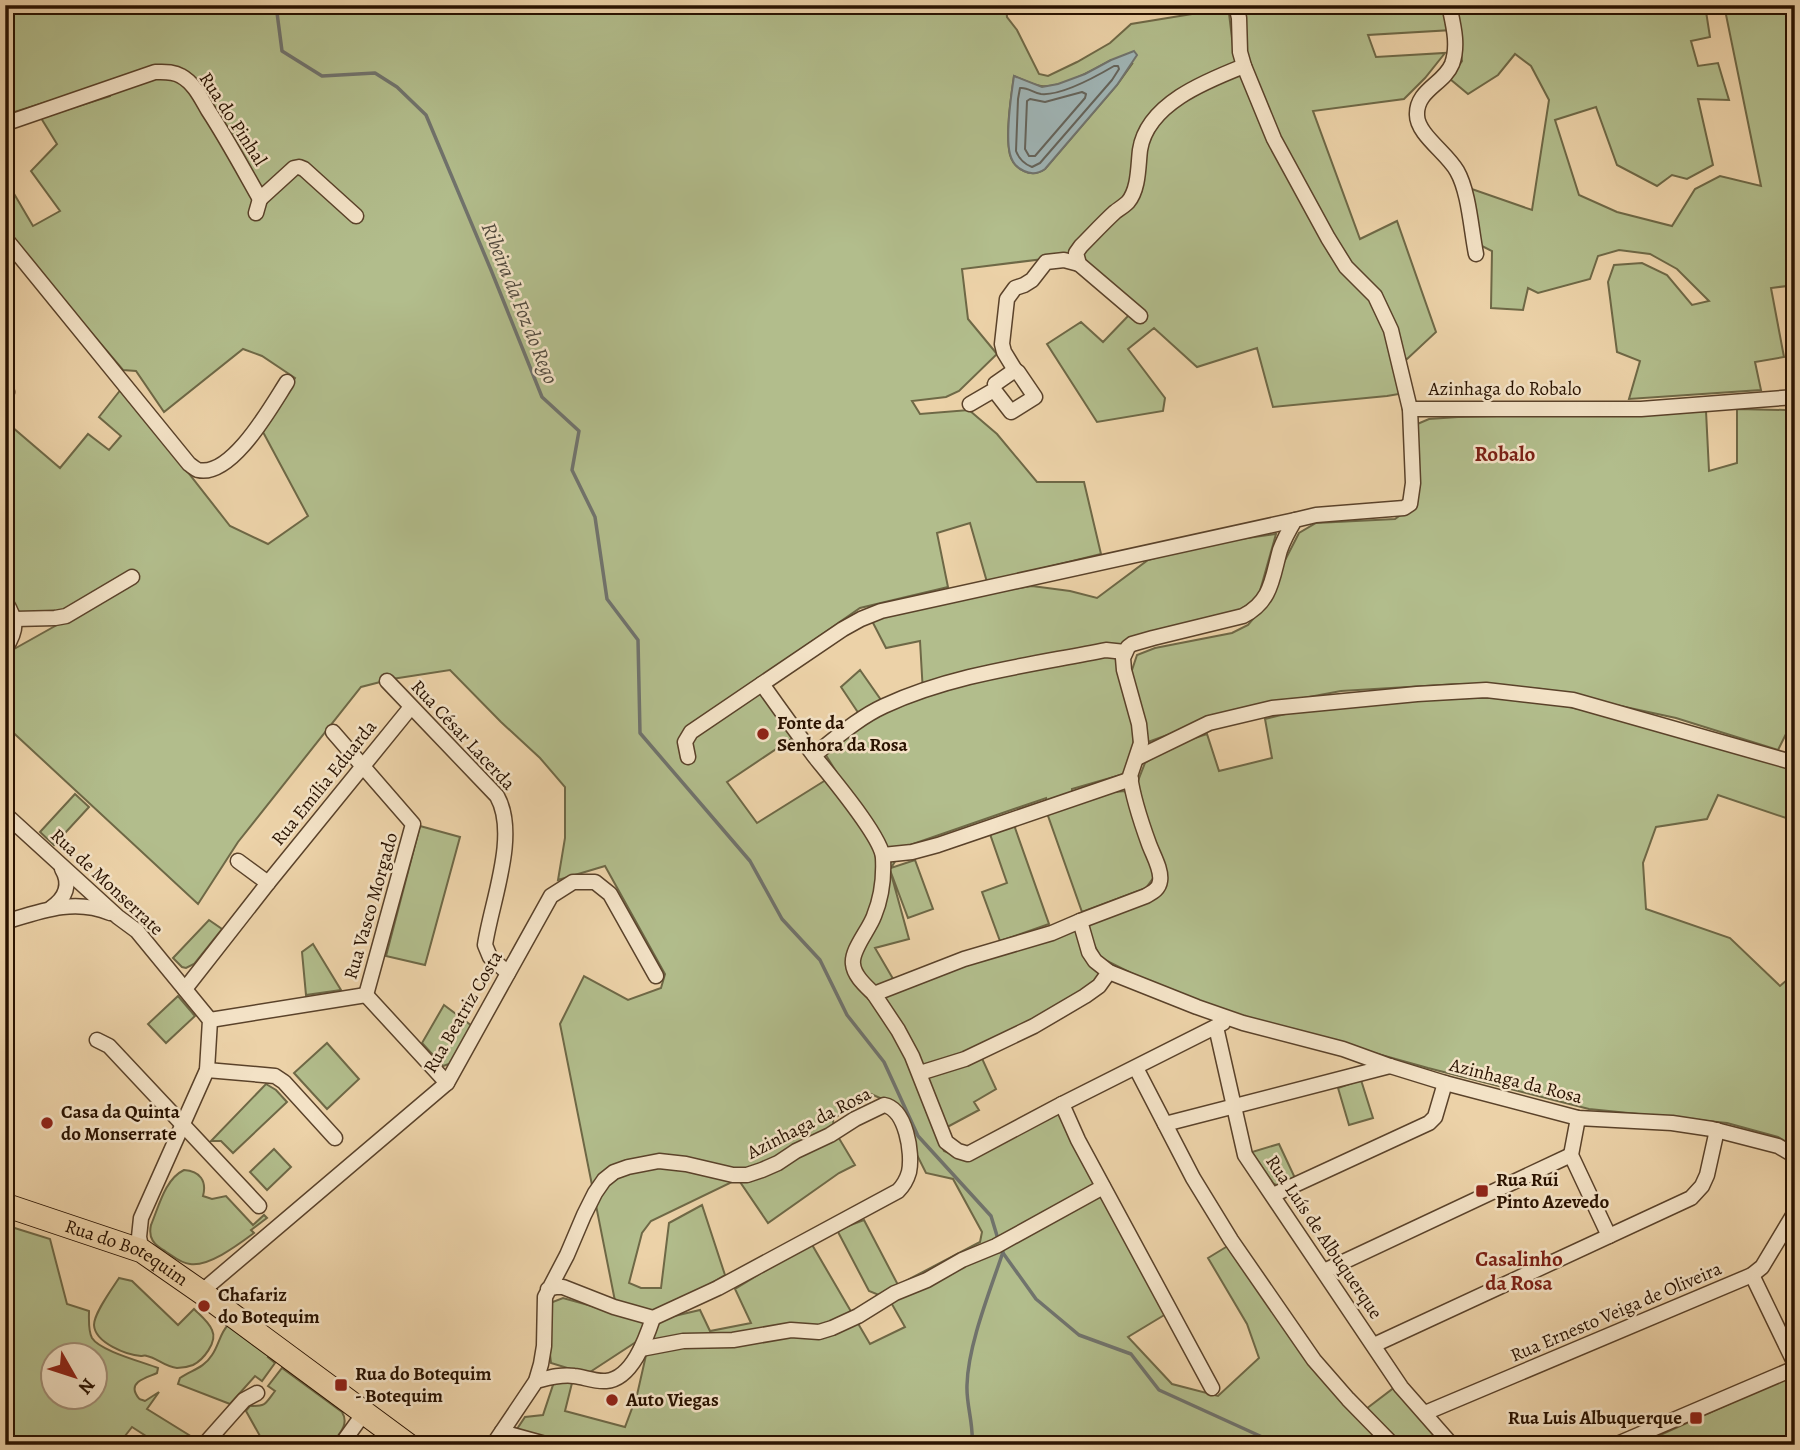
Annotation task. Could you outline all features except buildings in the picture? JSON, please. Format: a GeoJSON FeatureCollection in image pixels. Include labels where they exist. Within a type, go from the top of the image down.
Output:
{"type":"FeatureCollection","features":[{"type":"Feature","properties":{"kind":"main road","name":"Rua do Botequim"},"geometry":{"type":"LineString","coordinates":[[5,1205],[142,1251],[408,1445]]}},
{"type":"Feature","properties":{"kind":"street","name":"Azinhaga do Robalo"},"geometry":{"type":"LineString","coordinates":[[1236,5],[1240,52],[1274,139],[1346,267],[1375,296],[1391,330],[1410,409],[1641,409],[1794,398]]}},
{"type":"Feature","properties":{"kind":"street"},"geometry":{"type":"LineString","coordinates":[[1450,5],[1455,46],[1453,62],[1448,72],[1420,98],[1416,117],[1425,134],[1456,170],[1464,187],[1476,254]]}},
{"type":"Feature","properties":{"kind":"street"},"geometry":{"type":"LineString","coordinates":[[1079,264],[1076,253],[1080,246],[1129,201],[1145,131],[1154,118],[1168,105],[1194,89],[1244,65]]}},
{"type":"Feature","properties":{"kind":"street","name":"Rua do Pinhal"},"geometry":{"type":"LineString","coordinates":[[5,125],[155,72],[181,75],[197,92],[223,132],[260,199],[294,168],[299,167],[356,216]]}},
{"type":"Feature","properties":{"kind":"street"},"geometry":{"type":"LineString","coordinates":[[256,214],[260,199]]}},
{"type":"Feature","properties":{"kind":"street"},"geometry":{"type":"LineString","coordinates":[[5,238],[189,464],[198,470],[211,469],[234,456],[250,438],[287,382]]}},
{"type":"Feature","properties":{"kind":"street"},"geometry":{"type":"LineString","coordinates":[[970,404],[994,390],[1012,412],[1035,397],[1015,370],[1002,344],[1007,299],[1015,288],[1032,280],[1046,262],[1064,260],[1079,264],[1140,316]]}},
{"type":"Feature","properties":{"kind":"street"},"geometry":{"type":"LineString","coordinates":[[995,384],[1015,370]]}},
{"type":"Feature","properties":{"kind":"street"},"geometry":{"type":"LineString","coordinates":[[1794,398],[1795,416]]}},
{"type":"Feature","properties":{"kind":"street"},"geometry":{"type":"LineString","coordinates":[[688,757],[685,741],[691,732],[843,629],[881,611],[1316,515],[1404,509],[1410,504],[1413,483],[1410,409]]}},
{"type":"Feature","properties":{"kind":"street"},"geometry":{"type":"LineString","coordinates":[[874,994],[964,959],[1052,933],[1156,891],[1161,876],[1148,842],[1130,776],[1141,743],[1139,724],[1124,670],[1125,652],[1132,644],[1228,620],[1253,610],[1271,586],[1284,538],[1295,520]]}},
{"type":"Feature","properties":{"kind":"street"},"geometry":{"type":"LineString","coordinates":[[15,619],[66,616],[132,577]]}},
{"type":"Feature","properties":{"kind":"street"},"geometry":{"type":"LineString","coordinates":[[5,601],[15,619],[15,630],[5,649]]}},
{"type":"Feature","properties":{"kind":"street"},"geometry":{"type":"LineString","coordinates":[[814,755],[871,713],[949,682],[1106,650],[1125,652]]}},
{"type":"Feature","properties":{"kind":"street","name":"Rua César Lacerda"},"geometry":{"type":"LineString","coordinates":[[387,681],[502,804],[505,822],[503,867],[485,945],[492,960],[508,973]]}},
{"type":"Feature","properties":{"kind":"street"},"geometry":{"type":"LineString","coordinates":[[762,684],[864,821],[883,855],[879,901],[853,957],[855,972],[874,994],[898,1030],[920,1073],[946,1142],[951,1147],[963,1154],[974,1152],[1062,1104],[1231,1019]]}},
{"type":"Feature","properties":{"kind":"street"},"geometry":{"type":"LineString","coordinates":[[1137,758],[1209,723],[1272,708],[1486,690],[1573,701],[1795,763]]}},
{"type":"Feature","properties":{"kind":"street","name":"Rua Emília Eduarda"},"geometry":{"type":"LineString","coordinates":[[185,989],[411,707]]}},
{"type":"Feature","properties":{"kind":"street","name":"Rua Vasco Morgado"},"geometry":{"type":"LineString","coordinates":[[333,732],[413,824],[366,995]]}},
{"type":"Feature","properties":{"kind":"street"},"geometry":{"type":"LineString","coordinates":[[883,855],[912,852],[938,845],[1131,779]]}},
{"type":"Feature","properties":{"kind":"street","name":"Rua de Monserrate"},"geometry":{"type":"LineString","coordinates":[[5,814],[118,917],[137,931],[210,1020]]}},
{"type":"Feature","properties":{"kind":"street"},"geometry":{"type":"LineString","coordinates":[[238,861],[268,883]]}},
{"type":"Feature","properties":{"kind":"street"},"geometry":{"type":"LineString","coordinates":[[50,909],[63,897],[66,889],[67,881],[60,864]]}},
{"type":"Feature","properties":{"kind":"street","name":"Rua Beatriz Costa"},"geometry":{"type":"LineString","coordinates":[[201,1292],[447,1083],[551,896],[573,881],[595,882],[610,894],[656,976]]}},
{"type":"Feature","properties":{"kind":"street"},"geometry":{"type":"LineString","coordinates":[[5,922],[62,906],[94,908],[118,917]]}},
{"type":"Feature","properties":{"kind":"street","name":"Azinhaga da Rosa"},"geometry":{"type":"LineString","coordinates":[[1080,921],[1089,952],[1095,961],[1109,972],[1231,1019],[1343,1049],[1445,1083],[1578,1118],[1672,1123],[1717,1130],[1779,1146],[1795,1156]]}},
{"type":"Feature","properties":{"kind":"street"},"geometry":{"type":"LineString","coordinates":[[920,1073],[965,1059],[1034,1026],[1099,986],[1109,972]]}},
{"type":"Feature","properties":{"kind":"street"},"geometry":{"type":"LineString","coordinates":[[142,1251],[139,1237],[141,1218],[207,1070],[210,1020],[366,995],[447,1083]]}},
{"type":"Feature","properties":{"kind":"street","name":"Rua Luís de Albuquerque"},"geometry":{"type":"LineString","coordinates":[[1216,1027],[1245,1156],[1401,1387],[1452,1445]]}},
{"type":"Feature","properties":{"kind":"street"},"geometry":{"type":"LineString","coordinates":[[97,1040],[109,1046],[259,1206]]}},
{"type":"Feature","properties":{"kind":"street"},"geometry":{"type":"LineString","coordinates":[[1165,1124],[1390,1066]]}},
{"type":"Feature","properties":{"kind":"street"},"geometry":{"type":"LineString","coordinates":[[1136,1068],[1218,1221],[1314,1360],[1393,1445]]}},
{"type":"Feature","properties":{"kind":"street"},"geometry":{"type":"LineString","coordinates":[[207,1070],[275,1076],[284,1082],[335,1138]]}},
{"type":"Feature","properties":{"kind":"street"},"geometry":{"type":"LineString","coordinates":[[1273,1195],[1429,1123],[1434,1117],[1445,1083]]}},
{"type":"Feature","properties":{"kind":"street"},"geometry":{"type":"LineString","coordinates":[[1062,1104],[1078,1140],[1212,1388]]}},
{"type":"Feature","properties":{"kind":"street","name":"Azinhaga da Rosa"},"geometry":{"type":"LineString","coordinates":[[493,1445],[536,1381],[543,1355],[545,1297],[595,1193],[604,1180],[614,1172],[628,1167],[659,1161],[733,1175],[747,1175],[778,1163],[884,1105],[888,1105],[898,1114],[908,1137],[910,1163],[908,1174],[898,1191],[718,1288],[653,1318]]}},
{"type":"Feature","properties":{"kind":"street"},"geometry":{"type":"LineString","coordinates":[[1578,1118],[1571,1154],[1609,1236]]}},
{"type":"Feature","properties":{"kind":"street"},"geometry":{"type":"LineString","coordinates":[[1374,1345],[1691,1198],[1702,1186],[1707,1175],[1717,1130]]}},
{"type":"Feature","properties":{"kind":"street"},"geometry":{"type":"LineString","coordinates":[[1324,1271],[1571,1154]]}},
{"type":"Feature","properties":{"kind":"street"},"geometry":{"type":"LineString","coordinates":[[641,1349],[683,1341],[733,1340],[791,1330],[819,1332],[832,1328],[858,1316],[895,1293],[996,1246],[1103,1187]]}},
{"type":"Feature","properties":{"kind":"street","name":"Rua Ernesto Veiga de Oliveira"},"geometry":{"type":"LineString","coordinates":[[1425,1413],[1752,1275],[1762,1267],[1795,1212]]}},
{"type":"Feature","properties":{"kind":"street"},"geometry":{"type":"LineString","coordinates":[[1615,1445],[1795,1366],[1752,1275]]}},
{"type":"Feature","properties":{"kind":"street"},"geometry":{"type":"LineString","coordinates":[[536,1381],[559,1376],[597,1381],[613,1380],[622,1374],[641,1349],[653,1318],[614,1307],[563,1287],[548,1289]]}},
{"type":"Feature","properties":{"kind":"street"},"geometry":{"type":"LineString","coordinates":[[204,1445],[244,1401],[257,1393]]}},
{"type":"Feature","properties":{"kind":"street"},"geometry":{"type":"LineString","coordinates":[[341,1445],[364,1413]]}},
{"type":"Feature","properties":{"kind":"street"},"geometry":{"type":"LineString","coordinates":[[502,1432],[549,1445]]}},
{"type":"Feature","properties":{"kind":"green space"},"geometry":{"type":"Polygon","coordinates":[[[5,5],[1006,5],[1007,17],[1017,30],[1039,74],[1048,76],[1110,43],[1131,24],[1228,5],[1234,55],[1255,109],[1330,255],[1371,302],[1388,333],[1399,394],[1273,407],[1257,348],[1197,367],[1154,328],[1128,349],[1165,398],[1163,411],[1097,422],[1047,344],[1081,322],[1103,342],[1130,314],[1068,256],[962,269],[968,319],[997,354],[959,391],[946,397],[912,401],[920,414],[969,410],[997,434],[1037,482],[1084,482],[1101,554],[987,582],[970,523],[937,533],[948,587],[860,608],[755,681],[797,735],[727,782],[757,823],[837,773],[824,752],[865,723],[841,687],[860,670],[886,707],[923,693],[920,641],[886,648],[871,619],[899,607],[1032,586],[1097,598],[1148,560],[1205,544],[1276,534],[1258,598],[1230,616],[1129,649],[1135,723],[1132,762],[1124,774],[1072,789],[1074,804],[1103,793],[1125,791],[1156,874],[1146,888],[1082,912],[1047,813],[1046,798],[904,847],[891,868],[915,860],[933,909],[908,918],[890,870],[909,939],[875,948],[899,989],[1074,927],[1116,977],[979,1052],[996,1089],[974,1102],[979,1110],[936,1133],[944,1151],[963,1159],[1059,1108],[1166,1314],[1128,1337],[1172,1384],[1218,1396],[1259,1358],[1247,1324],[1208,1258],[1231,1244],[1297,1340],[1366,1409],[1395,1387],[1443,1445],[559,1445],[515,1432],[525,1417],[543,1415],[554,1382],[573,1379],[565,1411],[625,1427],[637,1395],[649,1342],[636,1342],[587,1374],[551,1363],[546,1319],[550,1303],[563,1298],[649,1322],[700,1310],[710,1331],[751,1323],[735,1289],[811,1243],[870,1344],[905,1327],[889,1299],[869,1291],[837,1230],[864,1220],[898,1285],[980,1242],[982,1232],[953,1179],[926,1173],[891,1103],[871,1094],[833,1119],[834,1130],[855,1165],[839,1173],[768,1223],[738,1179],[651,1221],[642,1233],[629,1283],[641,1288],[661,1288],[669,1223],[702,1205],[725,1275],[660,1313],[616,1306],[560,1024],[584,976],[628,1000],[661,988],[665,974],[605,866],[558,880],[565,838],[565,787],[540,758],[450,670],[361,687],[238,842],[198,904],[5,725],[5,655],[139,579],[134,571],[60,614],[18,612],[5,592],[5,421],[60,468],[88,434],[109,450],[121,436],[99,417],[122,388],[230,526],[268,544],[308,516],[263,432],[295,378],[262,356],[243,349],[164,412],[136,371],[123,370],[5,231],[5,199],[13,192],[33,226],[60,211],[31,171],[57,144],[41,118],[110,96],[107,83],[5,115],[5,5]],[[1111,60],[1077,78],[1049,86],[1034,84],[1014,76],[1008,137],[1010,155],[1015,164],[1030,173],[1045,169],[1132,64],[1111,60]]]}},
{"type":"Feature","properties":{"kind":"green space"},"geometry":{"type":"Polygon","coordinates":[[[1444,5],[1452,30],[1368,35],[1376,57],[1445,53],[1404,99],[1313,111],[1360,239],[1397,221],[1436,332],[1406,360],[1381,292],[1338,249],[1279,140],[1245,53],[1241,7],[1444,5]]]}},
{"type":"Feature","properties":{"kind":"green space"},"geometry":{"type":"Polygon","coordinates":[[[1455,5],[1705,5],[1710,37],[1691,41],[1698,66],[1718,63],[1729,100],[1698,99],[1713,165],[1687,179],[1672,175],[1657,186],[1617,165],[1596,107],[1555,120],[1579,195],[1617,212],[1672,226],[1695,189],[1720,176],[1761,186],[1724,5],[1795,5],[1795,285],[1771,288],[1784,357],[1755,362],[1761,390],[1629,399],[1640,361],[1617,352],[1608,282],[1614,265],[1642,263],[1667,275],[1692,305],[1709,301],[1677,269],[1650,254],[1619,250],[1598,256],[1590,279],[1538,293],[1528,288],[1523,310],[1491,308],[1492,251],[1480,245],[1469,188],[1532,210],[1549,100],[1531,66],[1515,54],[1498,75],[1468,94],[1450,79],[1462,61],[1455,5]]]}},
{"type":"Feature","properties":{"kind":"green space"},"geometry":{"type":"Polygon","coordinates":[[[1737,409],[1795,409],[1795,443],[1789,444],[1795,476],[1795,716],[1778,750],[1676,718],[1542,689],[1458,684],[1341,691],[1234,711],[1148,742],[1131,673],[1137,655],[1155,648],[1232,633],[1248,625],[1269,600],[1281,568],[1299,533],[1316,523],[1395,519],[1410,508],[1415,425],[1429,419],[1458,417],[1706,411],[1709,471],[1737,463],[1737,409]]]}},
{"type":"Feature","properties":{"kind":"green space"},"geometry":{"type":"Polygon","coordinates":[[[1527,698],[1593,712],[1795,767],[1795,821],[1718,795],[1707,819],[1656,827],[1643,863],[1646,909],[1730,938],[1780,986],[1795,973],[1795,1147],[1778,1137],[1727,1123],[1589,1109],[1261,1025],[1145,980],[1101,958],[1088,933],[1090,922],[1164,886],[1136,786],[1145,763],[1173,745],[1207,734],[1219,771],[1272,758],[1265,719],[1306,709],[1408,700],[1527,698]]]}},
{"type":"Feature","properties":{"kind":"green space"},"geometry":{"type":"Polygon","coordinates":[[[75,794],[89,807],[54,845],[40,832],[75,794]]]}},
{"type":"Feature","properties":{"kind":"green space"},"geometry":{"type":"Polygon","coordinates":[[[1014,825],[1049,924],[1000,941],[982,892],[1007,883],[990,834],[1014,825]]]}},
{"type":"Feature","properties":{"kind":"green space"},"geometry":{"type":"Polygon","coordinates":[[[420,826],[460,837],[425,965],[386,956],[420,826]]]}},
{"type":"Feature","properties":{"kind":"green space"},"geometry":{"type":"Polygon","coordinates":[[[209,920],[222,929],[194,964],[182,967],[173,958],[209,920]]]}},
{"type":"Feature","properties":{"kind":"green space"},"geometry":{"type":"Polygon","coordinates":[[[313,944],[341,990],[306,995],[302,952],[313,944]]]}},
{"type":"Feature","properties":{"kind":"green space"},"geometry":{"type":"Polygon","coordinates":[[[178,996],[195,1016],[166,1043],[148,1024],[178,996]]]}},
{"type":"Feature","properties":{"kind":"green space"},"geometry":{"type":"Polygon","coordinates":[[[444,1005],[472,1026],[452,1063],[443,1066],[422,1043],[444,1005]]]}},
{"type":"Feature","properties":{"kind":"green space"},"geometry":{"type":"Polygon","coordinates":[[[327,1043],[359,1079],[327,1109],[294,1073],[327,1043]]]}},
{"type":"Feature","properties":{"kind":"green space"},"geometry":{"type":"Polygon","coordinates":[[[1361,1080],[1373,1118],[1349,1125],[1338,1088],[1361,1080]]]}},
{"type":"Feature","properties":{"kind":"green space"},"geometry":{"type":"Polygon","coordinates":[[[266,1084],[287,1102],[233,1153],[221,1141],[211,1141],[266,1084]]]}},
{"type":"Feature","properties":{"kind":"green space"},"geometry":{"type":"Polygon","coordinates":[[[1279,1144],[1295,1178],[1278,1186],[1273,1183],[1252,1152],[1279,1144]]]}},
{"type":"Feature","properties":{"kind":"green space"},"geometry":{"type":"Polygon","coordinates":[[[274,1149],[291,1167],[267,1190],[250,1172],[274,1149]]]}},
{"type":"Feature","properties":{"kind":"green space"},"geometry":{"type":"Polygon","coordinates":[[[184,1170],[194,1172],[201,1178],[203,1196],[212,1199],[226,1196],[253,1225],[264,1215],[267,1218],[251,1230],[254,1233],[215,1258],[198,1264],[177,1259],[155,1244],[150,1230],[167,1186],[184,1170]]]}},
{"type":"Feature","properties":{"kind":"green space"},"geometry":{"type":"Polygon","coordinates":[[[5,1225],[50,1239],[67,1304],[89,1311],[90,1332],[96,1342],[38,1342],[38,1412],[108,1412],[108,1350],[158,1368],[157,1373],[137,1383],[137,1396],[145,1401],[159,1392],[147,1409],[197,1440],[193,1445],[160,1445],[132,1427],[118,1445],[5,1445],[5,1225]]]}},
{"type":"Feature","properties":{"kind":"green space"},"geometry":{"type":"Polygon","coordinates":[[[119,1278],[132,1281],[178,1325],[194,1309],[211,1327],[213,1340],[209,1350],[193,1365],[179,1368],[151,1357],[120,1350],[100,1337],[94,1325],[104,1301],[119,1278]]]}},
{"type":"Feature","properties":{"kind":"green space"},"geometry":{"type":"Polygon","coordinates":[[[228,1325],[271,1353],[268,1357],[275,1363],[262,1381],[255,1376],[230,1404],[178,1384],[180,1378],[209,1359],[228,1325]]]}},
{"type":"Feature","properties":{"kind":"green space"},"geometry":{"type":"Polygon","coordinates":[[[282,1368],[342,1412],[344,1426],[331,1445],[265,1445],[246,1411],[250,1406],[263,1405],[267,1401],[275,1391],[268,1386],[282,1368]]]}},
{"type":"Feature","properties":{"kind":"green space"},"geometry":{"type":"Polygon","coordinates":[[[1795,1374],[1795,1445],[1638,1445],[1795,1374]]]}},
{"type":"Feature","properties":{"kind":"water"},"geometry":{"type":"Polygon","coordinates":[[[1134,51],[1137,55],[1117,85],[1045,169],[1032,173],[1017,166],[1010,154],[1008,137],[1014,76],[1042,87],[1058,84],[1134,51]]]}},
{"type":"Feature","properties":{"kind":"waterway","name":"Ribeira da Foz do Rego"},"geometry":{"type":"LineString","coordinates":[[276,5],[282,51],[322,76],[375,73],[397,87],[426,115],[542,397],[579,431],[572,470],[595,517],[607,599],[638,640],[640,733],[750,861],[782,919],[820,960],[847,1015],[884,1062],[918,1136],[991,1216],[998,1239]]}},
{"type":"Feature","properties":{"kind":"waterway","name":"Ribeira da Foz do Rego"},"geometry":{"type":"LineString","coordinates":[[972,1445],[967,1392],[968,1369],[980,1318],[1003,1252],[1001,1246]]}},
{"type":"Feature","properties":{"kind":"waterway"},"geometry":{"type":"LineString","coordinates":[[1003,1253],[1036,1299],[1079,1335],[1131,1354],[1159,1390],[1274,1445]]}},
{"type":"Feature","properties":{"kind":"place","name":"Fonte da Senhora da Rosa"},"geometry":{"type":"Point","coordinates":[763,734]}},
{"type":"Feature","properties":{"kind":"place","name":"Casa da Quinta do Monserrate"},"geometry":{"type":"Point","coordinates":[47,1123]}},
{"type":"Feature","properties":{"kind":"place","name":"Rua Rui Pinto Azevedo"},"geometry":{"type":"Point","coordinates":[1482,1191]}},
{"type":"Feature","properties":{"kind":"place","name":"Chafariz do Botequim"},"geometry":{"type":"Point","coordinates":[204,1306]}},
{"type":"Feature","properties":{"kind":"place","name":"Rua do Botequim - Botequim"},"geometry":{"type":"Point","coordinates":[341,1385]}},
{"type":"Feature","properties":{"kind":"place","name":"Auto Viegas"},"geometry":{"type":"Point","coordinates":[612,1400]}},
{"type":"Feature","properties":{"kind":"place","name":"Rua Luis Albuquerque"},"geometry":{"type":"Point","coordinates":[1696,1418]}},
{"type":"Feature","properties":{"kind":"district","name":"Robalo"},"geometry":{"type":"Point","coordinates":[1505,454]}},
{"type":"Feature","properties":{"kind":"district","name":"Casalinho da Rosa"},"geometry":{"type":"Point","coordinates":[1519,1271]}}]}
